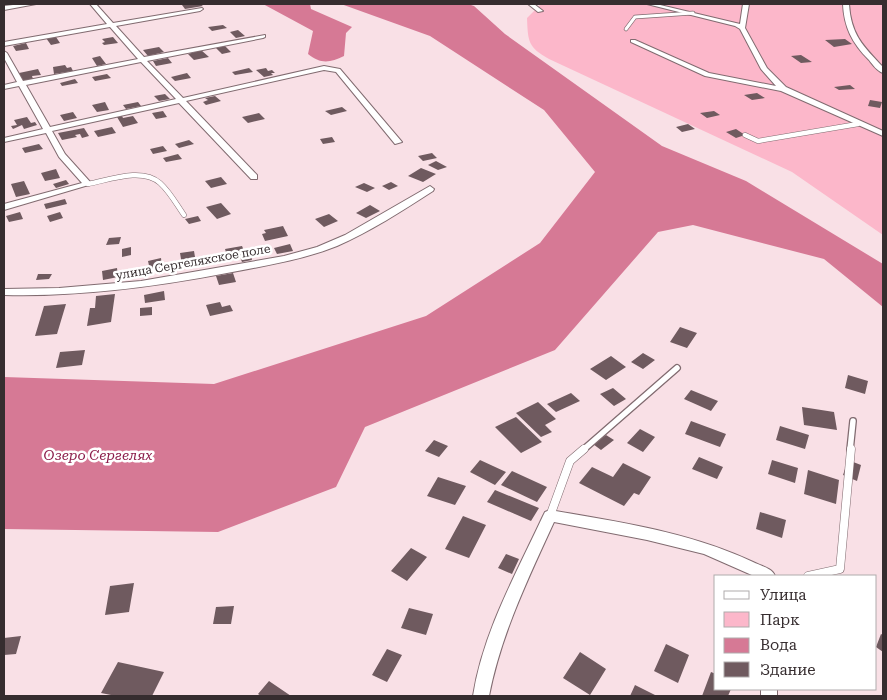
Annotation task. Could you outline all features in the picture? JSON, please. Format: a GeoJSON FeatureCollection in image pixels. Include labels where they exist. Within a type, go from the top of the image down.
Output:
{"type":"FeatureCollection","features":[{"type":"Feature","properties":{"kind":"street"},"geometry":{"type":"LineString","coordinates":[[4,8],[33,4]]}},
{"type":"Feature","properties":{"kind":"street"},"geometry":{"type":"LineString","coordinates":[[93,4],[143,60],[254,177]]}},
{"type":"Feature","properties":{"kind":"street"},"geometry":{"type":"LineString","coordinates":[[531,4],[540,11]]}},
{"type":"Feature","properties":{"kind":"street"},"geometry":{"type":"LineString","coordinates":[[650,4],[729,21],[742,28],[764,69],[772,80],[783,89]]}},
{"type":"Feature","properties":{"kind":"street"},"geometry":{"type":"LineString","coordinates":[[742,28],[746,4]]}},
{"type":"Feature","properties":{"kind":"street"},"geometry":{"type":"LineString","coordinates":[[846,4],[846,22],[852,37],[883,71]]}},
{"type":"Feature","properties":{"kind":"street"},"geometry":{"type":"LineString","coordinates":[[4,44],[200,9]]}},
{"type":"Feature","properties":{"kind":"street"},"geometry":{"type":"LineString","coordinates":[[4,87],[263,36]]}},
{"type":"Feature","properties":{"kind":"street"},"geometry":{"type":"LineString","coordinates":[[633,42],[668,56],[695,71],[783,89],[883,134]]}},
{"type":"Feature","properties":{"kind":"street"},"geometry":{"type":"LineString","coordinates":[[4,53],[62,155],[88,184],[4,207]]}},
{"type":"Feature","properties":{"kind":"street"},"geometry":{"type":"LineString","coordinates":[[4,140],[324,68],[338,70],[398,142]]}},
{"type":"Feature","properties":{"kind":"street","name":"улица Сергеляхское поле"},"geometry":{"type":"LineString","coordinates":[[4,292],[33,293],[112,288],[263,264],[320,249],[380,221],[430,189]]}},
{"type":"Feature","properties":{"kind":"street"},"geometry":{"type":"LineString","coordinates":[[482,696],[484,671],[499,631],[550,516],[603,525],[705,549],[745,564],[766,575]]}},
{"type":"Feature","properties":{"kind":"lane"},"geometry":{"type":"LineString","coordinates":[[626,29],[636,17],[693,14]]}},
{"type":"Feature","properties":{"kind":"lane"},"geometry":{"type":"LineString","coordinates":[[745,135],[758,141],[858,124]]}},
{"type":"Feature","properties":{"kind":"lane"},"geometry":{"type":"LineString","coordinates":[[88,184],[136,175],[148,177],[160,182],[184,215]]}},
{"type":"Feature","properties":{"kind":"lane"},"geometry":{"type":"LineString","coordinates":[[550,516],[570,461],[677,368]]}},
{"type":"Feature","properties":{"kind":"lane"},"geometry":{"type":"LineString","coordinates":[[813,575],[840,569],[853,421]]}},
{"type":"Feature","properties":{"kind":"green space"},"geometry":{"type":"Polygon","coordinates":[[[541,4],[883,4],[883,235],[792,172],[542,55],[530,43],[527,18],[541,4]]]}},
{"type":"Feature","properties":{"kind":"water"},"geometry":{"type":"Polygon","coordinates":[[[263,4],[310,4],[311,9],[352,27],[346,33],[344,56],[325,61],[312,57],[308,54],[313,31],[263,4]]]}},
{"type":"Feature","properties":{"kind":"water","name":"Озеро Сергелях"},"geometry":{"type":"Polygon","coordinates":[[[341,4],[468,4],[474,6],[505,34],[662,146],[746,181],[883,264],[883,307],[824,259],[693,225],[658,232],[555,350],[365,427],[336,487],[218,532],[4,529],[4,377],[214,384],[426,316],[540,243],[595,172],[544,110],[430,36],[341,4]]]}},
{"type":"Feature","properties":{"kind":"building"},"geometry":{"type":"Polygon","coordinates":[[[182,5],[203,6],[185,9],[182,5]]]}},
{"type":"Feature","properties":{"kind":"building"},"geometry":{"type":"Polygon","coordinates":[[[223,25],[227,28],[212,31],[208,27],[223,25]]]}},
{"type":"Feature","properties":{"kind":"building"},"geometry":{"type":"Polygon","coordinates":[[[238,30],[245,36],[236,38],[230,32],[238,30]]]}},
{"type":"Feature","properties":{"kind":"building"},"geometry":{"type":"Polygon","coordinates":[[[56,37],[60,43],[51,45],[46,38],[56,37]]]}},
{"type":"Feature","properties":{"kind":"building"},"geometry":{"type":"Polygon","coordinates":[[[113,37],[118,43],[104,45],[102,43],[105,42],[102,39],[113,37]]]}},
{"type":"Feature","properties":{"kind":"building"},"geometry":{"type":"Polygon","coordinates":[[[845,39],[852,44],[834,47],[825,40],[845,39]]]}},
{"type":"Feature","properties":{"kind":"building"},"geometry":{"type":"Polygon","coordinates":[[[26,43],[29,49],[16,51],[13,46],[26,43]]]}},
{"type":"Feature","properties":{"kind":"building"},"geometry":{"type":"Polygon","coordinates":[[[225,46],[231,52],[222,54],[216,48],[225,46]]]}},
{"type":"Feature","properties":{"kind":"building"},"geometry":{"type":"Polygon","coordinates":[[[159,47],[164,52],[148,56],[143,50],[159,47]]]}},
{"type":"Feature","properties":{"kind":"building"},"geometry":{"type":"Polygon","coordinates":[[[201,50],[209,57],[194,60],[188,54],[201,50]]]}},
{"type":"Feature","properties":{"kind":"building"},"geometry":{"type":"Polygon","coordinates":[[[801,55],[812,62],[801,63],[791,56],[801,55]]]}},
{"type":"Feature","properties":{"kind":"building"},"geometry":{"type":"Polygon","coordinates":[[[100,56],[106,64],[97,66],[92,58],[100,56]]]}},
{"type":"Feature","properties":{"kind":"building"},"geometry":{"type":"Polygon","coordinates":[[[168,58],[172,63],[156,66],[153,61],[168,58]]]}},
{"type":"Feature","properties":{"kind":"building"},"geometry":{"type":"Polygon","coordinates":[[[65,65],[67,68],[71,67],[73,71],[54,74],[53,67],[65,65]]]}},
{"type":"Feature","properties":{"kind":"building"},"geometry":{"type":"Polygon","coordinates":[[[249,68],[253,72],[235,75],[232,72],[249,68]]]}},
{"type":"Feature","properties":{"kind":"building"},"geometry":{"type":"Polygon","coordinates":[[[266,68],[268,71],[272,70],[275,73],[264,77],[256,70],[266,68]]]}},
{"type":"Feature","properties":{"kind":"building"},"geometry":{"type":"Polygon","coordinates":[[[38,69],[41,75],[32,76],[33,79],[23,81],[19,73],[38,69]]]}},
{"type":"Feature","properties":{"kind":"building"},"geometry":{"type":"Polygon","coordinates":[[[187,73],[191,78],[175,81],[171,77],[187,73]]]}},
{"type":"Feature","properties":{"kind":"building"},"geometry":{"type":"Polygon","coordinates":[[[107,74],[111,78],[95,81],[92,77],[107,74]]]}},
{"type":"Feature","properties":{"kind":"building"},"geometry":{"type":"Polygon","coordinates":[[[75,79],[78,83],[62,86],[60,83],[75,79]]]}},
{"type":"Feature","properties":{"kind":"building"},"geometry":{"type":"Polygon","coordinates":[[[850,85],[855,89],[839,90],[834,87],[850,85]]]}},
{"type":"Feature","properties":{"kind":"building"},"geometry":{"type":"Polygon","coordinates":[[[757,93],[765,98],[752,100],[744,95],[757,93]]]}},
{"type":"Feature","properties":{"kind":"building"},"geometry":{"type":"Polygon","coordinates":[[[165,94],[170,99],[159,101],[154,96],[165,94]]]}},
{"type":"Feature","properties":{"kind":"building"},"geometry":{"type":"Polygon","coordinates":[[[215,96],[221,101],[206,105],[203,102],[208,100],[205,98],[215,96]]]}},
{"type":"Feature","properties":{"kind":"building"},"geometry":{"type":"Polygon","coordinates":[[[870,100],[882,102],[880,108],[868,106],[870,100]]]}},
{"type":"Feature","properties":{"kind":"building"},"geometry":{"type":"Polygon","coordinates":[[[105,102],[109,110],[97,112],[92,105],[105,102]]]}},
{"type":"Feature","properties":{"kind":"building"},"geometry":{"type":"Polygon","coordinates":[[[138,102],[141,106],[126,109],[123,105],[138,102]]]}},
{"type":"Feature","properties":{"kind":"building"},"geometry":{"type":"Polygon","coordinates":[[[342,107],[347,111],[331,115],[325,111],[342,107]]]}},
{"type":"Feature","properties":{"kind":"building"},"geometry":{"type":"Polygon","coordinates":[[[163,111],[167,117],[156,119],[152,113],[163,111]]]}},
{"type":"Feature","properties":{"kind":"building"},"geometry":{"type":"Polygon","coordinates":[[[714,111],[720,115],[707,118],[700,113],[714,111]]]}},
{"type":"Feature","properties":{"kind":"building"},"geometry":{"type":"Polygon","coordinates":[[[73,112],[77,118],[64,121],[60,115],[73,112]]]}},
{"type":"Feature","properties":{"kind":"building"},"geometry":{"type":"Polygon","coordinates":[[[259,113],[265,119],[248,123],[242,117],[259,113]]]}},
{"type":"Feature","properties":{"kind":"building"},"geometry":{"type":"Polygon","coordinates":[[[122,116],[123,118],[133,116],[138,123],[123,127],[117,117],[122,116]]]}},
{"type":"Feature","properties":{"kind":"building"},"geometry":{"type":"Polygon","coordinates":[[[27,117],[31,123],[35,122],[37,125],[24,129],[22,125],[13,129],[11,126],[17,125],[14,120],[27,117]]]}},
{"type":"Feature","properties":{"kind":"building"},"geometry":{"type":"Polygon","coordinates":[[[688,124],[695,129],[682,132],[676,127],[688,124]]]}},
{"type":"Feature","properties":{"kind":"building"},"geometry":{"type":"Polygon","coordinates":[[[112,127],[116,133],[98,137],[94,131],[112,127]]]}},
{"type":"Feature","properties":{"kind":"building"},"geometry":{"type":"Polygon","coordinates":[[[84,128],[89,136],[82,138],[80,134],[75,135],[77,137],[62,140],[58,133],[84,128]]]}},
{"type":"Feature","properties":{"kind":"building"},"geometry":{"type":"Polygon","coordinates":[[[736,129],[745,135],[736,138],[726,132],[736,129]]]}},
{"type":"Feature","properties":{"kind":"building"},"geometry":{"type":"Polygon","coordinates":[[[332,137],[335,142],[323,144],[320,139],[332,137]]]}},
{"type":"Feature","properties":{"kind":"building"},"geometry":{"type":"Polygon","coordinates":[[[189,140],[194,144],[179,148],[175,144],[189,140]]]}},
{"type":"Feature","properties":{"kind":"building"},"geometry":{"type":"Polygon","coordinates":[[[39,144],[43,149],[25,153],[22,148],[39,144]]]}},
{"type":"Feature","properties":{"kind":"building"},"geometry":{"type":"Polygon","coordinates":[[[163,146],[167,151],[153,154],[150,149],[163,146]]]}},
{"type":"Feature","properties":{"kind":"building"},"geometry":{"type":"Polygon","coordinates":[[[432,153],[437,158],[423,161],[418,156],[432,153]]]}},
{"type":"Feature","properties":{"kind":"building"},"geometry":{"type":"Polygon","coordinates":[[[178,154],[182,159],[166,162],[163,158],[178,154]]]}},
{"type":"Feature","properties":{"kind":"building"},"geometry":{"type":"Polygon","coordinates":[[[436,161],[447,167],[438,170],[428,165],[436,161]]]}},
{"type":"Feature","properties":{"kind":"building"},"geometry":{"type":"Polygon","coordinates":[[[421,168],[436,174],[423,182],[408,176],[421,168]]]}},
{"type":"Feature","properties":{"kind":"building"},"geometry":{"type":"Polygon","coordinates":[[[56,169],[60,178],[45,181],[41,173],[56,169]]]}},
{"type":"Feature","properties":{"kind":"building"},"geometry":{"type":"Polygon","coordinates":[[[221,177],[227,184],[211,188],[205,181],[221,177]]]}},
{"type":"Feature","properties":{"kind":"building"},"geometry":{"type":"Polygon","coordinates":[[[66,180],[69,184],[56,188],[53,184],[66,180]]]}},
{"type":"Feature","properties":{"kind":"building"},"geometry":{"type":"Polygon","coordinates":[[[24,181],[30,194],[16,197],[11,184],[24,181]]]}},
{"type":"Feature","properties":{"kind":"building"},"geometry":{"type":"Polygon","coordinates":[[[391,182],[398,186],[389,190],[382,186],[391,182]]]}},
{"type":"Feature","properties":{"kind":"building"},"geometry":{"type":"Polygon","coordinates":[[[364,183],[375,188],[367,192],[355,187],[364,183]]]}},
{"type":"Feature","properties":{"kind":"building"},"geometry":{"type":"Polygon","coordinates":[[[65,199],[67,204],[46,209],[44,204],[65,199]]]}},
{"type":"Feature","properties":{"kind":"building"},"geometry":{"type":"Polygon","coordinates":[[[221,203],[231,214],[217,219],[206,207],[221,203]]]}},
{"type":"Feature","properties":{"kind":"building"},"geometry":{"type":"Polygon","coordinates":[[[370,205],[380,211],[366,218],[356,213],[370,205]]]}},
{"type":"Feature","properties":{"kind":"building"},"geometry":{"type":"Polygon","coordinates":[[[20,212],[23,219],[9,222],[6,216],[20,212]]]}},
{"type":"Feature","properties":{"kind":"building"},"geometry":{"type":"Polygon","coordinates":[[[60,212],[63,218],[50,222],[47,216],[60,212]]]}},
{"type":"Feature","properties":{"kind":"building"},"geometry":{"type":"Polygon","coordinates":[[[329,214],[338,221],[324,227],[315,219],[329,214]]]}},
{"type":"Feature","properties":{"kind":"building"},"geometry":{"type":"Polygon","coordinates":[[[198,216],[201,221],[189,224],[185,219],[198,216]]]}},
{"type":"Feature","properties":{"kind":"building"},"geometry":{"type":"Polygon","coordinates":[[[283,226],[288,236],[265,241],[262,234],[266,233],[264,230],[283,226]]]}},
{"type":"Feature","properties":{"kind":"building"},"geometry":{"type":"Polygon","coordinates":[[[121,237],[119,244],[106,245],[109,238],[121,237]]]}},
{"type":"Feature","properties":{"kind":"building"},"geometry":{"type":"Polygon","coordinates":[[[290,244],[293,251],[277,254],[274,248],[290,244]]]}},
{"type":"Feature","properties":{"kind":"building"},"geometry":{"type":"Polygon","coordinates":[[[242,246],[245,253],[250,252],[252,260],[242,262],[240,257],[228,259],[225,249],[242,246]]]}},
{"type":"Feature","properties":{"kind":"building"},"geometry":{"type":"Polygon","coordinates":[[[131,247],[131,255],[122,257],[122,249],[131,247]]]}},
{"type":"Feature","properties":{"kind":"building"},"geometry":{"type":"Polygon","coordinates":[[[194,251],[196,263],[182,265],[180,253],[194,251]]]}},
{"type":"Feature","properties":{"kind":"building"},"geometry":{"type":"Polygon","coordinates":[[[161,258],[162,267],[150,270],[148,261],[161,258]]]}},
{"type":"Feature","properties":{"kind":"building"},"geometry":{"type":"Polygon","coordinates":[[[117,268],[118,277],[103,280],[102,271],[117,268]]]}},
{"type":"Feature","properties":{"kind":"building"},"geometry":{"type":"Polygon","coordinates":[[[233,273],[236,282],[219,285],[216,276],[233,273]]]}},
{"type":"Feature","properties":{"kind":"building"},"geometry":{"type":"Polygon","coordinates":[[[38,274],[52,274],[49,279],[36,280],[38,274]]]}},
{"type":"Feature","properties":{"kind":"building"},"geometry":{"type":"Polygon","coordinates":[[[164,291],[165,300],[145,303],[144,295],[164,291]]]}},
{"type":"Feature","properties":{"kind":"building"},"geometry":{"type":"Polygon","coordinates":[[[115,294],[111,322],[87,326],[90,308],[95,308],[96,296],[115,294]]]}},
{"type":"Feature","properties":{"kind":"building"},"geometry":{"type":"Polygon","coordinates":[[[220,302],[222,307],[230,305],[233,311],[210,316],[206,305],[220,302]]]}},
{"type":"Feature","properties":{"kind":"building"},"geometry":{"type":"Polygon","coordinates":[[[66,304],[57,334],[35,336],[44,306],[66,304]]]}},
{"type":"Feature","properties":{"kind":"building"},"geometry":{"type":"Polygon","coordinates":[[[152,307],[152,315],[140,316],[140,308],[152,307]]]}},
{"type":"Feature","properties":{"kind":"building"},"geometry":{"type":"Polygon","coordinates":[[[680,327],[697,333],[687,348],[670,342],[680,327]]]}},
{"type":"Feature","properties":{"kind":"building"},"geometry":{"type":"Polygon","coordinates":[[[85,350],[82,365],[56,368],[60,352],[85,350]]]}},
{"type":"Feature","properties":{"kind":"building"},"geometry":{"type":"Polygon","coordinates":[[[643,353],[655,360],[643,369],[631,362],[643,353]]]}},
{"type":"Feature","properties":{"kind":"building"},"geometry":{"type":"Polygon","coordinates":[[[611,356],[626,367],[606,380],[590,369],[611,356]]]}},
{"type":"Feature","properties":{"kind":"building"},"geometry":{"type":"Polygon","coordinates":[[[848,375],[868,381],[865,394],[845,388],[848,375]]]}},
{"type":"Feature","properties":{"kind":"building"},"geometry":{"type":"Polygon","coordinates":[[[613,388],[626,399],[614,406],[600,394],[613,388]]]}},
{"type":"Feature","properties":{"kind":"building"},"geometry":{"type":"Polygon","coordinates":[[[691,390],[718,401],[711,411],[684,399],[691,390]]]}},
{"type":"Feature","properties":{"kind":"building"},"geometry":{"type":"Polygon","coordinates":[[[571,393],[580,401],[556,412],[547,404],[571,393]]]}},
{"type":"Feature","properties":{"kind":"building"},"geometry":{"type":"Polygon","coordinates":[[[538,402],[556,419],[545,425],[552,432],[541,437],[516,413],[538,402]]]}},
{"type":"Feature","properties":{"kind":"building"},"geometry":{"type":"Polygon","coordinates":[[[802,407],[834,412],[837,430],[804,425],[802,407]]]}},
{"type":"Feature","properties":{"kind":"building"},"geometry":{"type":"Polygon","coordinates":[[[516,417],[542,442],[521,453],[495,427],[516,417]]]}},
{"type":"Feature","properties":{"kind":"building"},"geometry":{"type":"Polygon","coordinates":[[[691,421],[726,434],[720,447],[685,434],[691,421]]]}},
{"type":"Feature","properties":{"kind":"building"},"geometry":{"type":"Polygon","coordinates":[[[780,426],[809,435],[805,449],[776,440],[780,426]]]}},
{"type":"Feature","properties":{"kind":"building"},"geometry":{"type":"Polygon","coordinates":[[[640,429],[655,437],[643,452],[627,443],[640,429]]]}},
{"type":"Feature","properties":{"kind":"building"},"geometry":{"type":"Polygon","coordinates":[[[606,435],[614,440],[601,450],[593,444],[606,435]]]}},
{"type":"Feature","properties":{"kind":"building"},"geometry":{"type":"Polygon","coordinates":[[[434,440],[448,446],[439,457],[425,451],[434,440]]]}},
{"type":"Feature","properties":{"kind":"building"},"geometry":{"type":"Polygon","coordinates":[[[699,457],[723,467],[717,479],[692,469],[699,457]]]}},
{"type":"Feature","properties":{"kind":"building"},"geometry":{"type":"Polygon","coordinates":[[[480,460],[506,472],[495,485],[470,472],[480,460]]]}},
{"type":"Feature","properties":{"kind":"building"},"geometry":{"type":"Polygon","coordinates":[[[772,460],[798,468],[795,483],[768,474],[772,460]]]}},
{"type":"Feature","properties":{"kind":"building"},"geometry":{"type":"Polygon","coordinates":[[[848,460],[861,465],[857,481],[843,475],[848,460]]]}},
{"type":"Feature","properties":{"kind":"building"},"geometry":{"type":"Polygon","coordinates":[[[623,463],[651,477],[639,495],[634,493],[624,506],[579,483],[592,467],[613,477],[623,463]]]}},
{"type":"Feature","properties":{"kind":"building"},"geometry":{"type":"Polygon","coordinates":[[[808,470],[839,480],[836,504],[804,494],[808,470]]]}},
{"type":"Feature","properties":{"kind":"building"},"geometry":{"type":"Polygon","coordinates":[[[512,471],[547,487],[537,502],[501,485],[512,471]]]}},
{"type":"Feature","properties":{"kind":"building"},"geometry":{"type":"Polygon","coordinates":[[[438,477],[466,486],[455,505],[427,496],[438,477]]]}},
{"type":"Feature","properties":{"kind":"building"},"geometry":{"type":"Polygon","coordinates":[[[495,490],[539,508],[531,521],[487,502],[495,490]]]}},
{"type":"Feature","properties":{"kind":"building"},"geometry":{"type":"Polygon","coordinates":[[[760,512],[786,520],[782,538],[756,529],[760,512]]]}},
{"type":"Feature","properties":{"kind":"building"},"geometry":{"type":"Polygon","coordinates":[[[463,516],[486,525],[469,558],[445,549],[463,516]]]}},
{"type":"Feature","properties":{"kind":"building"},"geometry":{"type":"Polygon","coordinates":[[[411,548],[427,557],[407,581],[391,571],[411,548]]]}},
{"type":"Feature","properties":{"kind":"building"},"geometry":{"type":"Polygon","coordinates":[[[506,554],[519,559],[512,574],[498,568],[506,554]]]}},
{"type":"Feature","properties":{"kind":"building"},"geometry":{"type":"Polygon","coordinates":[[[134,583],[129,612],[105,615],[110,586],[134,583]]]}},
{"type":"Feature","properties":{"kind":"building"},"geometry":{"type":"Polygon","coordinates":[[[234,606],[231,624],[213,624],[216,607],[234,606]]]}},
{"type":"Feature","properties":{"kind":"building"},"geometry":{"type":"Polygon","coordinates":[[[409,608],[433,614],[426,635],[401,628],[409,608]]]}},
{"type":"Feature","properties":{"kind":"building"},"geometry":{"type":"Polygon","coordinates":[[[881,634],[883,635],[883,652],[877,648],[881,634]]]}},
{"type":"Feature","properties":{"kind":"building"},"geometry":{"type":"Polygon","coordinates":[[[21,636],[16,654],[4,655],[4,638],[21,636]]]}},
{"type":"Feature","properties":{"kind":"building"},"geometry":{"type":"Polygon","coordinates":[[[666,644],[689,655],[678,683],[654,671],[666,644]]]}},
{"type":"Feature","properties":{"kind":"building"},"geometry":{"type":"Polygon","coordinates":[[[387,649],[402,655],[387,682],[372,675],[387,649]]]}},
{"type":"Feature","properties":{"kind":"building"},"geometry":{"type":"Polygon","coordinates":[[[580,652],[606,669],[590,695],[563,678],[580,652]]]}},
{"type":"Feature","properties":{"kind":"building"},"geometry":{"type":"Polygon","coordinates":[[[118,662],[164,672],[152,696],[116,696],[101,693],[118,662]]]}},
{"type":"Feature","properties":{"kind":"building"},"geometry":{"type":"Polygon","coordinates":[[[711,672],[714,673],[714,690],[731,690],[728,696],[702,696],[711,672]]]}},
{"type":"Feature","properties":{"kind":"building"},"geometry":{"type":"Polygon","coordinates":[[[269,681],[291,696],[261,696],[258,694],[269,681]]]}},
{"type":"Feature","properties":{"kind":"building"},"geometry":{"type":"Polygon","coordinates":[[[635,685],[657,696],[630,696],[635,685]]]}}]}
